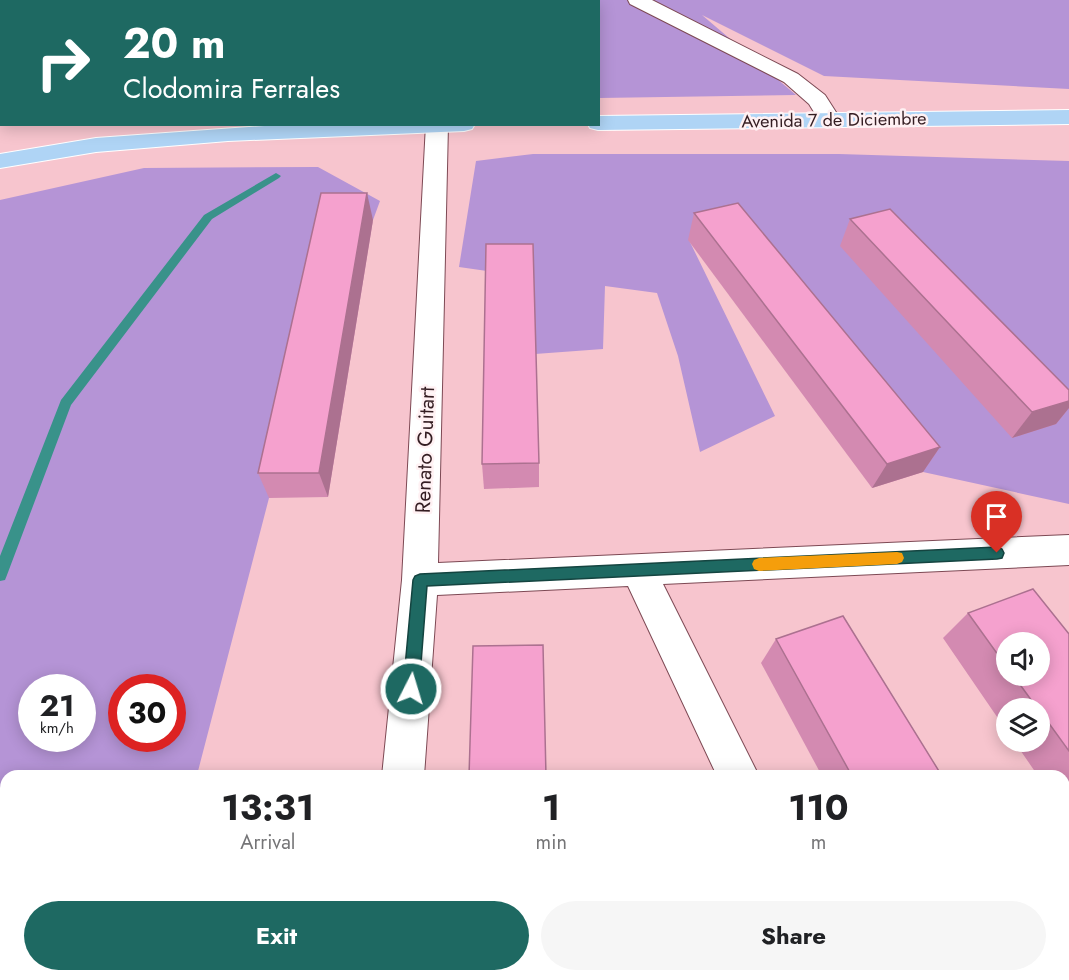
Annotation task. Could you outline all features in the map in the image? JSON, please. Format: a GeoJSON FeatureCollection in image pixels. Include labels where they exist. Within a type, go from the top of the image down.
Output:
{"type":"FeatureCollection","features":[{"type":"Feature","properties":{"kind":"main road","name":"Avenida 7 de Diciembre"},"geometry":{"type":"LineString","coordinates":[[600,123],[1069,117]]}},
{"type":"Feature","properties":{"kind":"main road"},"geometry":{"type":"LineString","coordinates":[[0,161],[229,129],[385,126]]}},
{"type":"Feature","properties":{"kind":"street"},"geometry":{"type":"LineString","coordinates":[[637,0],[791,78],[817,100],[830,120]]}},
{"type":"Feature","properties":{"kind":"street","name":"Renato Guitart"},"geometry":{"type":"LineString","coordinates":[[404,770],[420,580],[437,126]]}},
{"type":"Feature","properties":{"kind":"street"},"geometry":{"type":"LineString","coordinates":[[420,580],[1069,550]]}},
{"type":"Feature","properties":{"kind":"street"},"geometry":{"type":"LineString","coordinates":[[638,570],[736,770]]}},
{"type":"Feature","properties":{"kind":"shaded area"},"geometry":{"type":"Polygon","coordinates":[[[600,0],[1069,0],[1069,89],[824,76],[702,15],[796,95],[600,98],[600,0]]]}},
{"type":"Feature","properties":{"kind":"shaded area"},"geometry":{"type":"Polygon","coordinates":[[[533,154],[839,154],[1069,161],[1069,504],[923,472],[689,240],[775,416],[700,452],[678,356],[657,293],[605,286],[603,349],[535,354],[487,271],[459,267],[476,161],[533,154]]]}},
{"type":"Feature","properties":{"kind":"shaded area"},"geometry":{"type":"Polygon","coordinates":[[[318,167],[380,201],[373,220],[328,220],[269,498],[198,770],[0,770],[0,200],[144,168],[318,167]]]}},
{"type":"Feature","properties":{"kind":"building"},"geometry":{"type":"Polygon","coordinates":[[[321,193],[367,193],[319,473],[258,473],[321,193]]]}},
{"type":"Feature","properties":{"kind":"building"},"geometry":{"type":"Polygon","coordinates":[[[738,203],[940,447],[887,464],[694,213],[738,203]]]}},
{"type":"Feature","properties":{"kind":"building"},"geometry":{"type":"Polygon","coordinates":[[[890,209],[1069,390],[1069,401],[1032,412],[850,219],[890,209]]]}},
{"type":"Feature","properties":{"kind":"building"},"geometry":{"type":"Polygon","coordinates":[[[486,244],[533,244],[539,463],[482,464],[486,244]]]}},
{"type":"Feature","properties":{"kind":"building"},"geometry":{"type":"Polygon","coordinates":[[[1033,589],[1069,634],[1069,751],[1050,725],[1050,698],[1030,698],[1021,686],[1050,686],[1050,632],[996,632],[996,652],[968,613],[1033,589]]]}},
{"type":"Feature","properties":{"kind":"building"},"geometry":{"type":"Polygon","coordinates":[[[843,616],[938,770],[849,770],[776,639],[843,616]]]}},
{"type":"Feature","properties":{"kind":"building"},"geometry":{"type":"Polygon","coordinates":[[[543,645],[546,770],[469,770],[473,646],[543,645]]]}},
{"type":"Feature","properties":{"kind":"waterway"},"geometry":{"type":"LineString","coordinates":[[0,575],[65,403],[208,217],[276,176]]}},
{"type":"Feature","properties":{"kind":"slow traffic"},"geometry":{"type":"LineString","coordinates":[[759,564],[897,558]]}},
{"type":"Feature","properties":{"kind":"route"},"geometry":{"type":"LineString","coordinates":[[411,689],[420,580],[997,553]]}}]}
